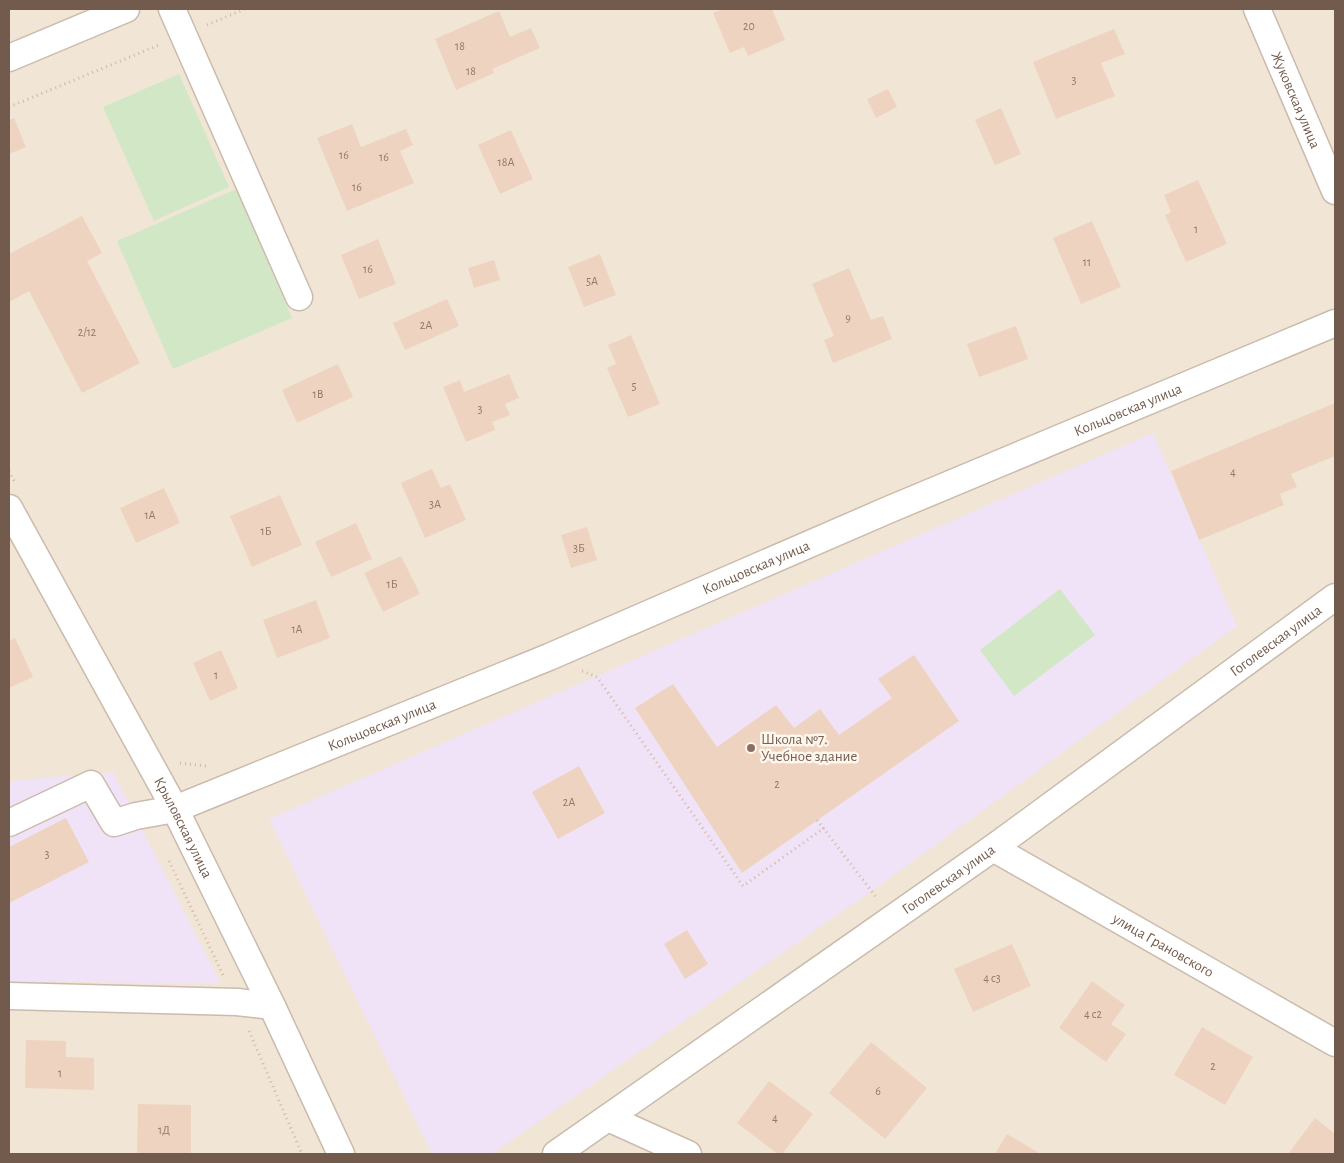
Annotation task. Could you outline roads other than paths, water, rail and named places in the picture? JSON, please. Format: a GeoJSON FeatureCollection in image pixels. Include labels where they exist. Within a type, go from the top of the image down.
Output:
{"type":"FeatureCollection","features":[{"type":"Feature","properties":{"kind":"street"},"geometry":{"type":"LineString","coordinates":[[9,58],[126,9]]}},
{"type":"Feature","properties":{"kind":"street"},"geometry":{"type":"LineString","coordinates":[[172,9],[299,297]]}},
{"type":"Feature","properties":{"kind":"street","name":"Жуковская улица"},"geometry":{"type":"LineString","coordinates":[[1257,9],[1335,191]]}},
{"type":"Feature","properties":{"kind":"street","name":"Кольцовская улица"},"geometry":{"type":"LineString","coordinates":[[9,823],[91,784],[114,823],[136,816],[175,809],[549,657],[897,506],[1335,324]]}},
{"type":"Feature","properties":{"kind":"street","name":"Крыловская улица"},"geometry":{"type":"LineString","coordinates":[[9,508],[175,809],[272,1006],[341,1154]]}},
{"type":"Feature","properties":{"kind":"street","name":"Гоголевская улица"},"geometry":{"type":"LineString","coordinates":[[556,1154],[993,848],[1335,597]]}},
{"type":"Feature","properties":{"kind":"street","name":"улица Грановского"},"geometry":{"type":"LineString","coordinates":[[993,848],[1335,1043]]}},
{"type":"Feature","properties":{"kind":"street"},"geometry":{"type":"LineString","coordinates":[[9,996],[237,1002],[272,1006]]}},
{"type":"Feature","properties":{"kind":"street"},"geometry":{"type":"LineString","coordinates":[[608,1118],[688,1154]]}},
{"type":"Feature","properties":{"kind":"place","name":"Школа №7. Учебное здание"},"geometry":{"type":"Point","coordinates":[751,748]}}]}
